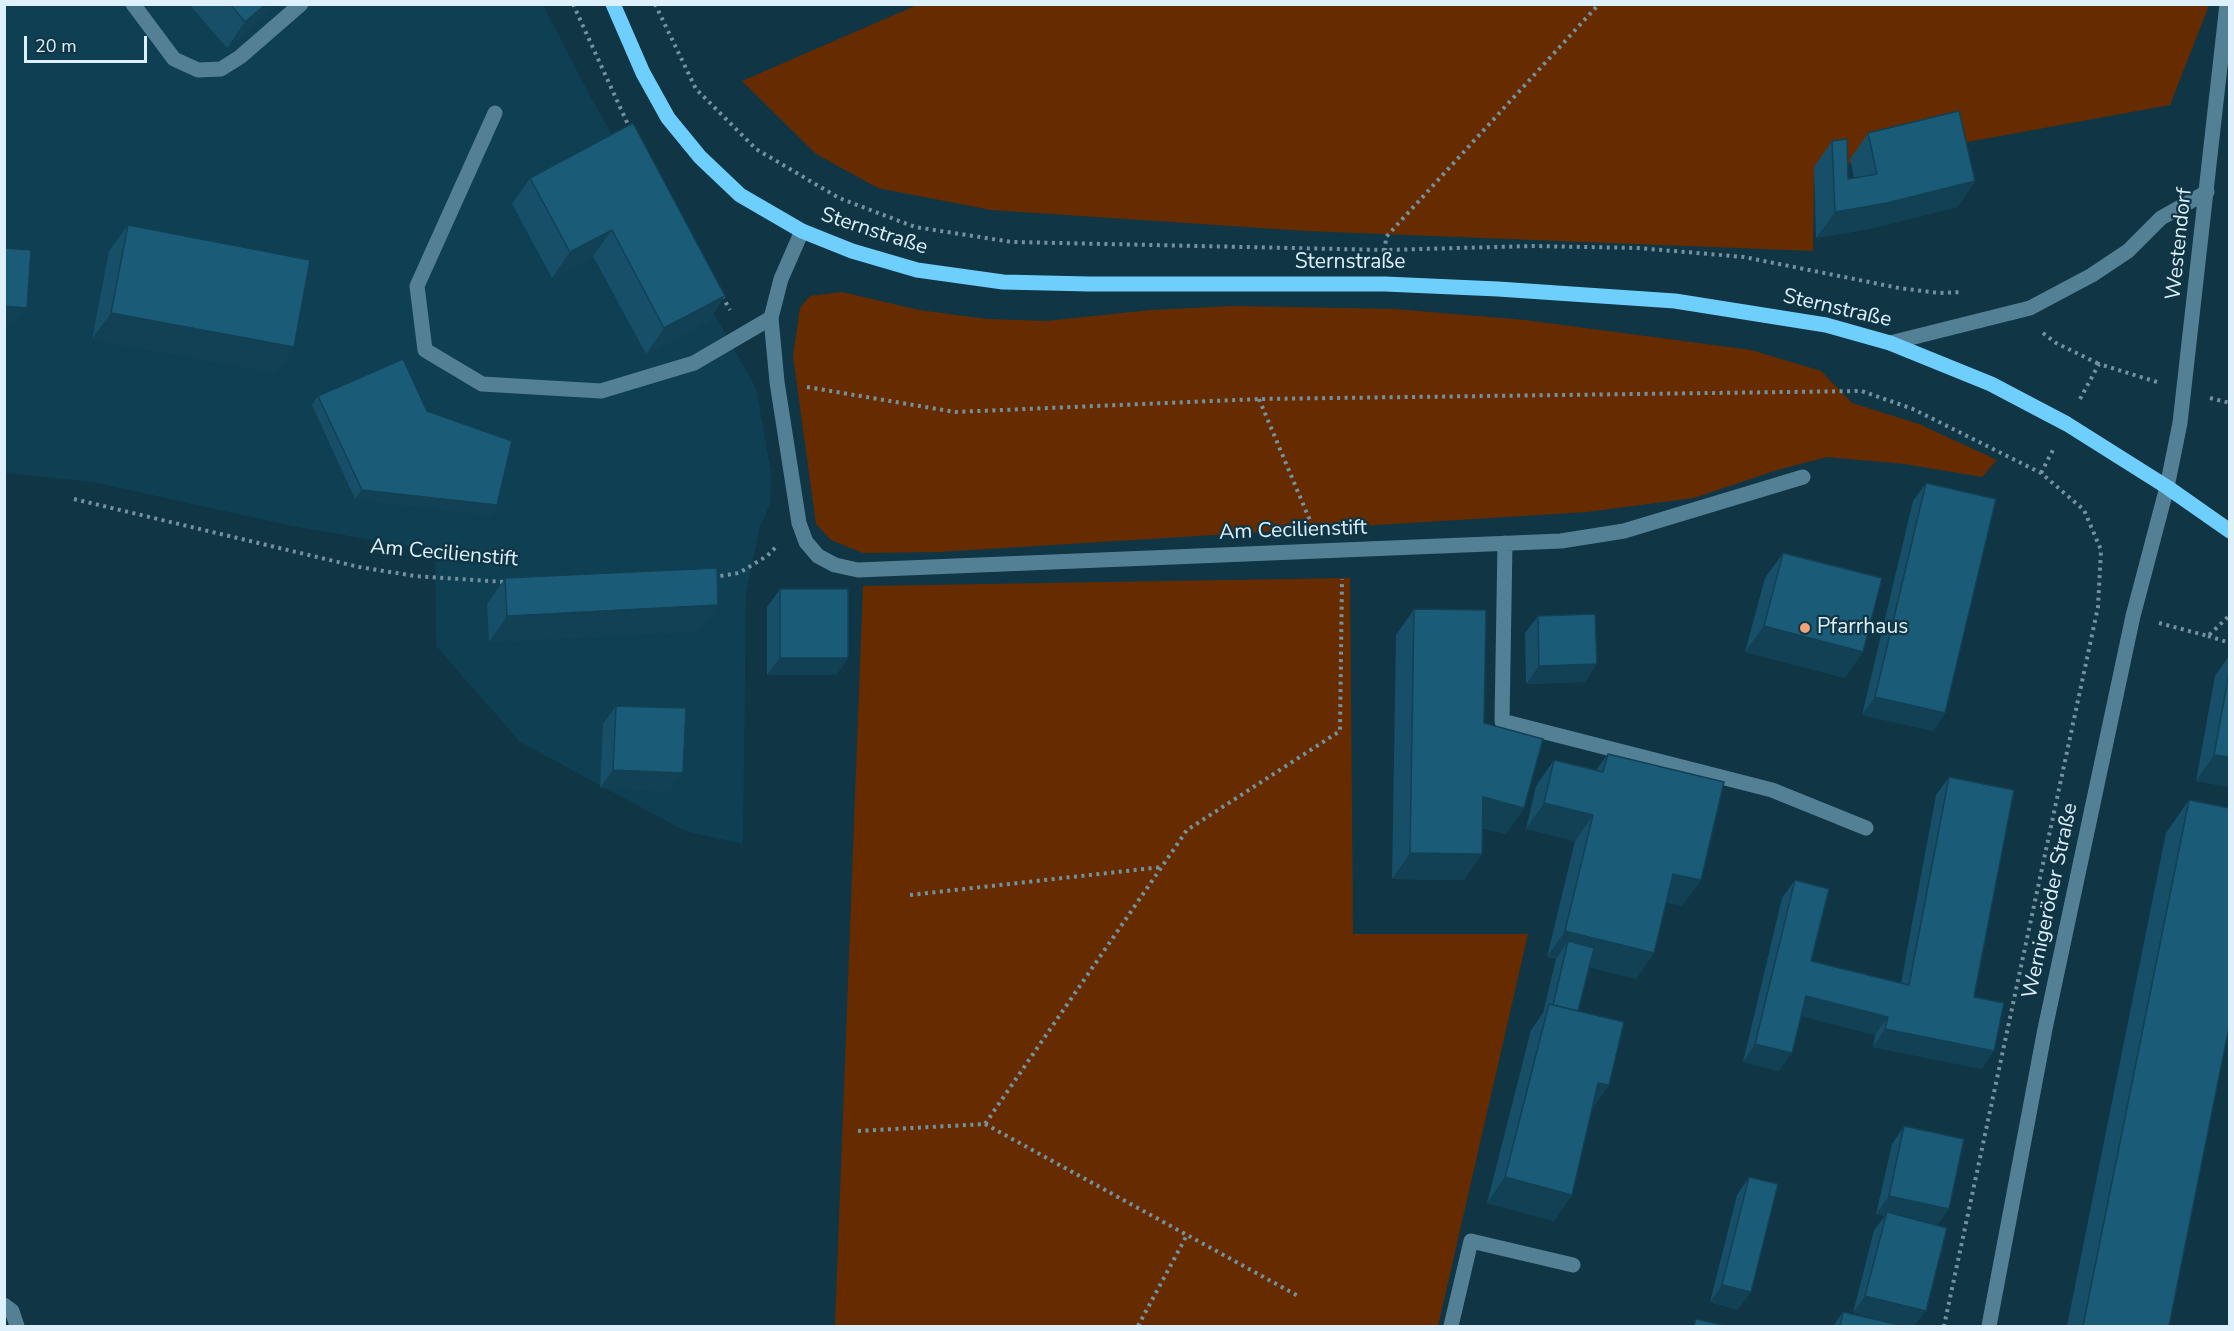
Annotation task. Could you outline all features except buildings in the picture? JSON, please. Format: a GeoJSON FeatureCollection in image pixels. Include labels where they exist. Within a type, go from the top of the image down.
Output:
{"type":"FeatureCollection","features":[{"type":"Feature","properties":{"kind":"main road","name":"Sternstraße"},"geometry":{"type":"LineString","coordinates":[[613,4],[643,73],[668,118],[700,157],[740,195],[802,231],[852,250],[917,270],[1003,282],[1385,284],[1590,294],[1675,301],[1826,325],[1890,343],[1991,384],[2067,424],[2167,487],[2229,531]]}},
{"type":"Feature","properties":{"kind":"street"},"geometry":{"type":"LineString","coordinates":[[133,4],[174,59],[198,70],[221,69],[240,57],[301,4]]}},
{"type":"Feature","properties":{"kind":"street","name":"Westendorf"},"geometry":{"type":"LineString","coordinates":[[2167,487],[2184,390],[2227,4]]}},
{"type":"Feature","properties":{"kind":"street"},"geometry":{"type":"LineString","coordinates":[[495,113],[417,286],[425,350],[482,384],[601,391],[694,363],[771,318]]}},
{"type":"Feature","properties":{"kind":"street"},"geometry":{"type":"LineString","coordinates":[[1890,343],[2030,308],[2092,275],[2128,250],[2162,218],[2206,192]]}},
{"type":"Feature","properties":{"kind":"street","name":"Am Cecilienstift"},"geometry":{"type":"LineString","coordinates":[[802,231],[782,279],[771,318],[777,382],[798,524],[806,542],[819,556],[835,565],[858,570],[1561,541],[1624,531],[1803,477]]}},
{"type":"Feature","properties":{"kind":"street","name":"Wernigeröder Straße"},"geometry":{"type":"LineString","coordinates":[[1989,1326],[2045,1029],[2133,616],[2167,487]]}},
{"type":"Feature","properties":{"kind":"street"},"geometry":{"type":"LineString","coordinates":[[1505,543],[1502,721],[1772,790],[1866,828]]}},
{"type":"Feature","properties":{"kind":"street"},"geometry":{"type":"LineString","coordinates":[[1451,1326],[1472,1240],[1573,1265]]}},
{"type":"Feature","properties":{"kind":"street"},"geometry":{"type":"LineString","coordinates":[[4,1305],[12,1311],[16,1326]]}},
{"type":"Feature","properties":{"kind":"path"},"geometry":{"type":"LineString","coordinates":[[573,4],[634,139]]}},
{"type":"Feature","properties":{"kind":"path"},"geometry":{"type":"LineString","coordinates":[[655,4],[696,89],[756,149],[839,198],[915,227],[1012,242],[1385,250],[1533,246],[1638,248],[1744,257],[1859,281],[1939,293],[1974,291]]}},
{"type":"Feature","properties":{"kind":"path"},"geometry":{"type":"LineString","coordinates":[[1385,284],[1386,237],[1599,4]]}},
{"type":"Feature","properties":{"kind":"path"},"geometry":{"type":"LineString","coordinates":[[717,287],[745,333]]}},
{"type":"Feature","properties":{"kind":"path"},"geometry":{"type":"LineString","coordinates":[[2041,473],[2099,364],[2229,403]]}},
{"type":"Feature","properties":{"kind":"path"},"geometry":{"type":"LineString","coordinates":[[777,382],[955,412],[1259,399],[1862,391],[1913,409],[2041,473],[2084,510],[2101,550],[2098,607],[1944,1326]]}},
{"type":"Feature","properties":{"kind":"path"},"geometry":{"type":"LineString","coordinates":[[1259,399],[1296,488]]}},
{"type":"Feature","properties":{"kind":"path","name":"Am Cecilienstift"},"geometry":{"type":"LineString","coordinates":[[75,499],[360,567],[415,576],[516,582]]}},
{"type":"Feature","properties":{"kind":"path"},"geometry":{"type":"LineString","coordinates":[[705,578],[738,573],[767,556],[798,524]]}},
{"type":"Feature","properties":{"kind":"path"},"geometry":{"type":"LineString","coordinates":[[985,1124],[1187,830],[1340,731],[1342,550]]}},
{"type":"Feature","properties":{"kind":"path"},"geometry":{"type":"LineString","coordinates":[[2098,607],[2229,643]]}},
{"type":"Feature","properties":{"kind":"path"},"geometry":{"type":"LineString","coordinates":[[2208,636],[2229,615]]}},
{"type":"Feature","properties":{"kind":"path"},"geometry":{"type":"LineString","coordinates":[[910,895],[1162,867]]}},
{"type":"Feature","properties":{"kind":"path"},"geometry":{"type":"LineString","coordinates":[[858,1131],[985,1124],[1300,1297]]}},
{"type":"Feature","properties":{"kind":"path"},"geometry":{"type":"LineString","coordinates":[[1138,1326],[1187,1235]]}},
{"type":"Feature","properties":{"kind":"shaded area"},"geometry":{"type":"Polygon","coordinates":[[[2207,4],[2208,8],[2170,105],[1814,170],[1813,251],[1306,231],[991,210],[878,188],[816,154],[742,81],[917,5],[2207,4]]]}},
{"type":"Feature","properties":{"kind":"shaded area"},"geometry":{"type":"Polygon","coordinates":[[[4,5],[543,5],[588,92],[756,388],[771,472],[770,504],[759,530],[746,594],[743,844],[685,831],[520,742],[436,646],[435,551],[292,526],[93,482],[5,473],[4,5]]]}},
{"type":"Feature","properties":{"kind":"shaded area"},"geometry":{"type":"Polygon","coordinates":[[[842,292],[919,310],[987,319],[1046,321],[1151,310],[1234,306],[1395,309],[1525,320],[1751,350],[1821,371],[1852,403],[1919,424],[1997,460],[1982,477],[1905,464],[1827,457],[1777,470],[1694,498],[1587,512],[939,552],[863,553],[831,540],[816,524],[793,356],[800,308],[810,296],[842,292]]]}},
{"type":"Feature","properties":{"kind":"shaded area"},"geometry":{"type":"Polygon","coordinates":[[[1350,578],[1353,934],[1528,934],[1438,1326],[835,1326],[863,586],[1350,578]]]}},
{"type":"Feature","properties":{"kind":"place","name":"Pfarrhaus"},"geometry":{"type":"Point","coordinates":[1805,628]}}]}
